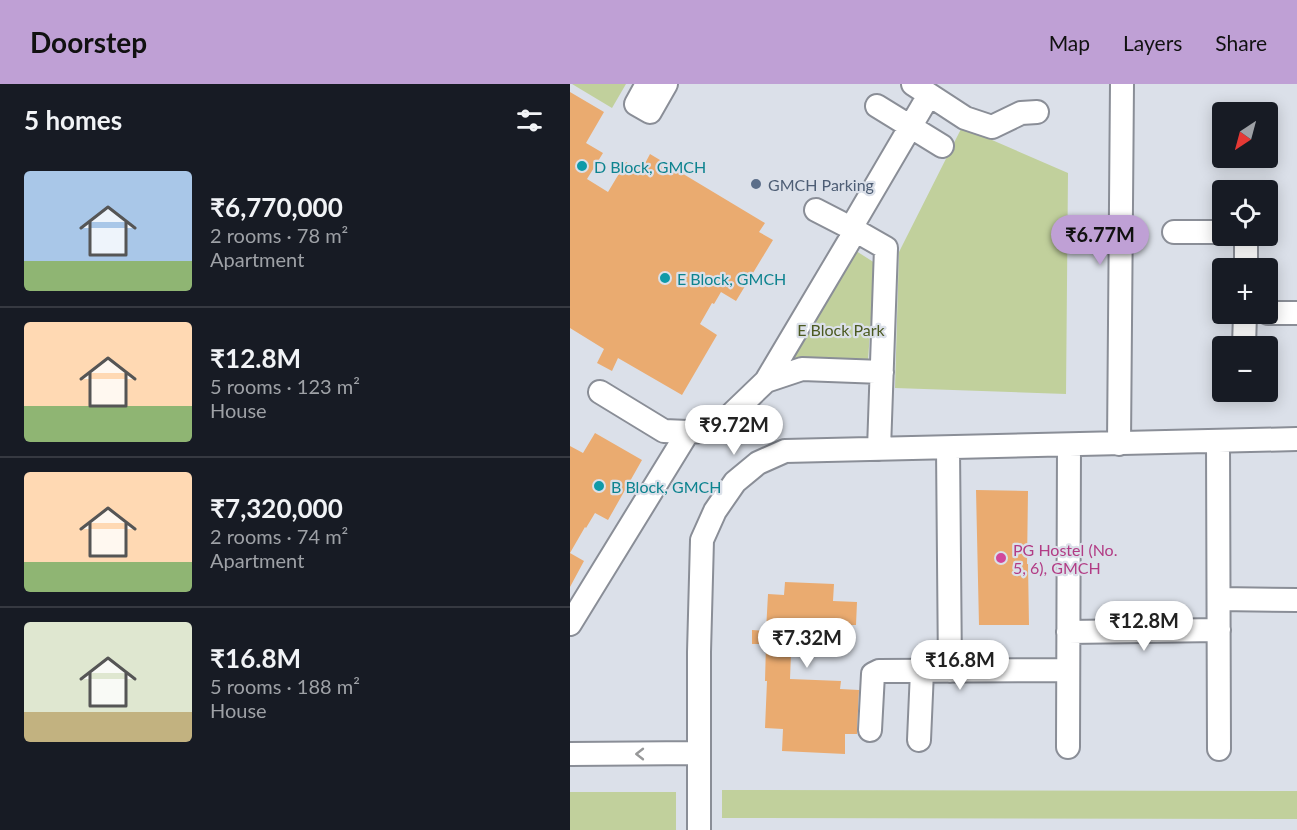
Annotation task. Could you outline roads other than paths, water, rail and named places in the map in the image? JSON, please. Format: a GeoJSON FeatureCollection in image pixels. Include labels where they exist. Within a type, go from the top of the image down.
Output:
{"type":"FeatureCollection","features":[{"type":"Feature","properties":{"kind":"street"},"geometry":{"type":"LineString","coordinates":[[647,84],[636,104],[650,112],[666,84]]}},
{"type":"Feature","properties":{"kind":"street"},"geometry":{"type":"LineString","coordinates":[[1119,444],[1121,85]]}},
{"type":"Feature","properties":{"kind":"street"},"geometry":{"type":"LineString","coordinates":[[600,392],[664,431],[715,430],[766,381],[851,238],[851,228],[910,127],[921,89],[965,118],[992,127],[1021,113],[1037,112]]}},
{"type":"Feature","properties":{"kind":"street"},"geometry":{"type":"LineString","coordinates":[[877,106],[942,146]]}},
{"type":"Feature","properties":{"kind":"street"},"geometry":{"type":"LineString","coordinates":[[816,210],[886,248],[879,449]]}},
{"type":"Feature","properties":{"kind":"street"},"geometry":{"type":"LineString","coordinates":[[1174,232],[1212,232]]}},
{"type":"Feature","properties":{"kind":"street"},"geometry":{"type":"LineString","coordinates":[[1278,313],[1297,313]]}},
{"type":"Feature","properties":{"kind":"street"},"geometry":{"type":"LineString","coordinates":[[766,381],[802,369],[882,372]]}},
{"type":"Feature","properties":{"kind":"street"},"geometry":{"type":"LineString","coordinates":[[570,624],[688,432]]}},
{"type":"Feature","properties":{"kind":"street"},"geometry":{"type":"LineString","coordinates":[[699,830],[699,652],[702,540],[715,511],[735,482],[758,463],[785,452],[1297,440]]}},
{"type":"Feature","properties":{"kind":"street"},"geometry":{"type":"LineString","coordinates":[[1218,441],[1219,749]]}},
{"type":"Feature","properties":{"kind":"street"},"geometry":{"type":"LineString","coordinates":[[1068,747],[1069,445]]}},
{"type":"Feature","properties":{"kind":"street"},"geometry":{"type":"LineString","coordinates":[[948,448],[950,670]]}},
{"type":"Feature","properties":{"kind":"street"},"geometry":{"type":"LineString","coordinates":[[1219,599],[1297,600]]}},
{"type":"Feature","properties":{"kind":"street"},"geometry":{"type":"LineString","coordinates":[[1068,632],[1219,630]]}},
{"type":"Feature","properties":{"kind":"street"},"geometry":{"type":"LineString","coordinates":[[870,730],[873,674],[879,671],[1068,670]]}},
{"type":"Feature","properties":{"kind":"street"},"geometry":{"type":"LineString","coordinates":[[919,740],[922,671]]}},
{"type":"Feature","properties":{"kind":"street"},"geometry":{"type":"LineString","coordinates":[[570,754],[699,753]]}},
{"type":"Feature","properties":{"kind":"place","name":"D Block, GMCH"},"geometry":{"type":"Point","coordinates":[582,166]}},
{"type":"Feature","properties":{"kind":"place","name":"GMCH Parking"},"geometry":{"type":"Point","coordinates":[756,184]}},
{"type":"Feature","properties":{"kind":"place","name":"E Block, GMCH"},"geometry":{"type":"Point","coordinates":[665,278]}},
{"type":"Feature","properties":{"kind":"place","name":"B Block, GMCH"},"geometry":{"type":"Point","coordinates":[599,486]}},
{"type":"Feature","properties":{"kind":"place","name":"PG Hostel (No. 5, 6), GMCH"},"geometry":{"type":"Point","coordinates":[1001,558]}},
{"type":"Feature","properties":{"kind":"park label","name":"E Block Park"},"geometry":{"type":"Point","coordinates":[841,329]}}]}
